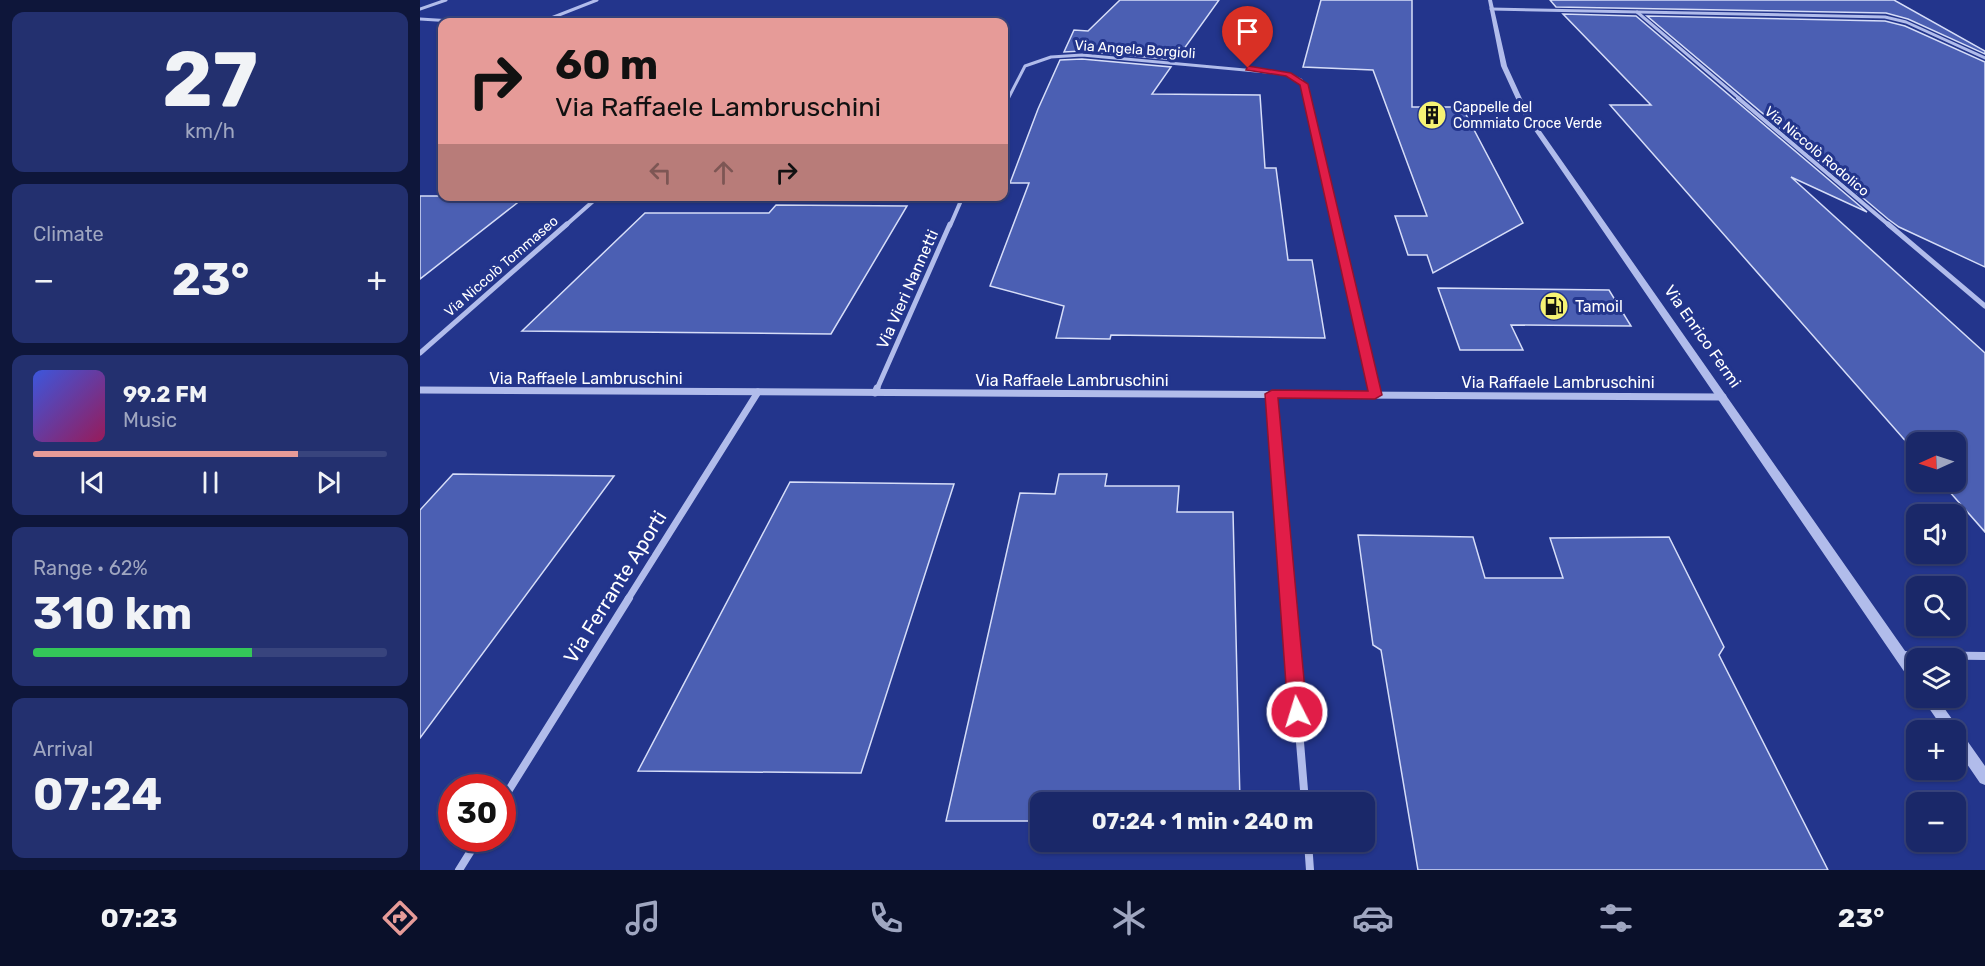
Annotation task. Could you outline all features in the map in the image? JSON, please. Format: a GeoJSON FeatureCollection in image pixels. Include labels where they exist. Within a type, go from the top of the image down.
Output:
{"type":"FeatureCollection","features":[{"type":"Feature","properties":{"kind":"street"},"geometry":{"type":"LineString","coordinates":[[420,9],[446,0]]}},
{"type":"Feature","properties":{"kind":"street"},"geometry":{"type":"LineString","coordinates":[[551,18],[597,0]]}},
{"type":"Feature","properties":{"kind":"street"},"geometry":{"type":"LineString","coordinates":[[1491,4],[1636,12],[1894,18],[1985,58]]}},
{"type":"Feature","properties":{"kind":"street","name":"Via Enrico Fermi"},"geometry":{"type":"LineString","coordinates":[[1491,4],[1504,66],[1526,114],[1906,664]]}},
{"type":"Feature","properties":{"kind":"street","name":"Via Niccolò Rodolico"},"geometry":{"type":"LineString","coordinates":[[1636,12],[1985,306]]}},
{"type":"Feature","properties":{"kind":"street"},"geometry":{"type":"LineString","coordinates":[[420,19],[438,20]]}},
{"type":"Feature","properties":{"kind":"street","name":"Via Angela Borgioli"},"geometry":{"type":"LineString","coordinates":[[1008,96],[1021,69],[1030,63],[1051,57],[1071,55],[1248,68],[1288,74],[1301,80],[1307,92],[1375,395]]}},
{"type":"Feature","properties":{"kind":"street","name":"Via Niccolò Tommaseo"},"geometry":{"type":"LineString","coordinates":[[420,353],[593,201]]}},
{"type":"Feature","properties":{"kind":"street","name":"Via Vieri Nannetti"},"geometry":{"type":"LineString","coordinates":[[875,393],[961,201]]}},
{"type":"Feature","properties":{"kind":"street","name":"Via Raffaele Lambruschini"},"geometry":{"type":"LineString","coordinates":[[420,390],[1723,397]]}},
{"type":"Feature","properties":{"kind":"street","name":"Via Ferrante Aporti"},"geometry":{"type":"LineString","coordinates":[[516,779],[758,392]]}},
{"type":"Feature","properties":{"kind":"street"},"geometry":{"type":"LineString","coordinates":[[1272,394],[1304,792]]}},
{"type":"Feature","properties":{"kind":"street"},"geometry":{"type":"LineString","coordinates":[[1900,655],[1985,656]]}},
{"type":"Feature","properties":{"kind":"street"},"geometry":{"type":"LineString","coordinates":[[1966,750],[1985,778]]}},
{"type":"Feature","properties":{"kind":"street"},"geometry":{"type":"LineString","coordinates":[[459,870],[470,852]]}},
{"type":"Feature","properties":{"kind":"street"},"geometry":{"type":"LineString","coordinates":[[1309,852],[1310,870]]}},
{"type":"Feature","properties":{"kind":"building"},"geometry":{"type":"Polygon","coordinates":[[[1120,0],[1219,0],[1176,60],[1082,51],[1064,52],[1074,30],[1088,31],[1120,0]]]}},
{"type":"Feature","properties":{"kind":"building"},"geometry":{"type":"Polygon","coordinates":[[[1321,0],[1412,0],[1412,107],[1462,107],[1523,223],[1433,273],[1427,255],[1408,255],[1395,216],[1427,216],[1373,70],[1303,67],[1321,0]]]}},
{"type":"Feature","properties":{"kind":"building"},"geometry":{"type":"Polygon","coordinates":[[[1550,0],[1894,0],[1985,51],[1985,54],[1908,19],[1886,13],[1556,7],[1550,0]]]}},
{"type":"Feature","properties":{"kind":"building"},"geometry":{"type":"Polygon","coordinates":[[[1563,14],[1636,16],[1867,212],[1791,177],[1985,353],[1985,532],[1966,510],[1966,504],[1960,504],[1950,492],[1966,492],[1966,432],[1906,432],[1906,441],[1610,105],[1651,105],[1563,14]]]}},
{"type":"Feature","properties":{"kind":"building"},"geometry":{"type":"Polygon","coordinates":[[[1647,16],[1885,21],[1905,26],[1985,62],[1985,267],[1899,227],[1888,219],[1647,16]]]}},
{"type":"Feature","properties":{"kind":"building"},"geometry":{"type":"Polygon","coordinates":[[[1082,59],[1171,67],[1152,94],[1260,95],[1265,168],[1276,168],[1288,260],[1312,260],[1325,338],[1111,335],[1110,339],[1056,338],[1064,306],[990,286],[1029,183],[1010,183],[1038,109],[1060,60],[1082,59]]]}},
{"type":"Feature","properties":{"kind":"building"},"geometry":{"type":"Polygon","coordinates":[[[420,196],[438,196],[438,201],[520,201],[420,279],[420,196]]]}},
{"type":"Feature","properties":{"kind":"building"},"geometry":{"type":"Polygon","coordinates":[[[776,205],[907,206],[831,334],[522,331],[645,213],[769,213],[776,205]]]}},
{"type":"Feature","properties":{"kind":"building"},"geometry":{"type":"Polygon","coordinates":[[[1438,288],[1609,290],[1631,326],[1511,325],[1523,350],[1460,350],[1438,288]]]}},
{"type":"Feature","properties":{"kind":"building"},"geometry":{"type":"Polygon","coordinates":[[[453,474],[614,476],[420,738],[420,510],[453,474]]]}},
{"type":"Feature","properties":{"kind":"building"},"geometry":{"type":"Polygon","coordinates":[[[1059,474],[1107,474],[1105,486],[1179,486],[1177,512],[1233,512],[1240,792],[1030,792],[1030,821],[946,821],[1020,493],[1055,494],[1059,474]]]}},
{"type":"Feature","properties":{"kind":"building"},"geometry":{"type":"Polygon","coordinates":[[[790,482],[954,484],[861,773],[638,771],[790,482]]]}},
{"type":"Feature","properties":{"kind":"building"},"geometry":{"type":"Polygon","coordinates":[[[1358,535],[1473,537],[1485,578],[1563,578],[1550,538],[1669,537],[1724,647],[1719,655],[1828,870],[1418,870],[1381,650],[1373,645],[1358,535]]]}},
{"type":"Feature","properties":{"kind":"place","name":"Cappelle del Commiato Croce Verde"},"geometry":{"type":"Point","coordinates":[1432,115]}},
{"type":"Feature","properties":{"kind":"place","name":"Tamoil"},"geometry":{"type":"Point","coordinates":[1554,306]}},
{"type":"Feature","properties":{"kind":"route"},"geometry":{"type":"LineString","coordinates":[[1248,68],[1288,74],[1301,80],[1304,84],[1375,395],[1272,394],[1297,712]]}}]}
